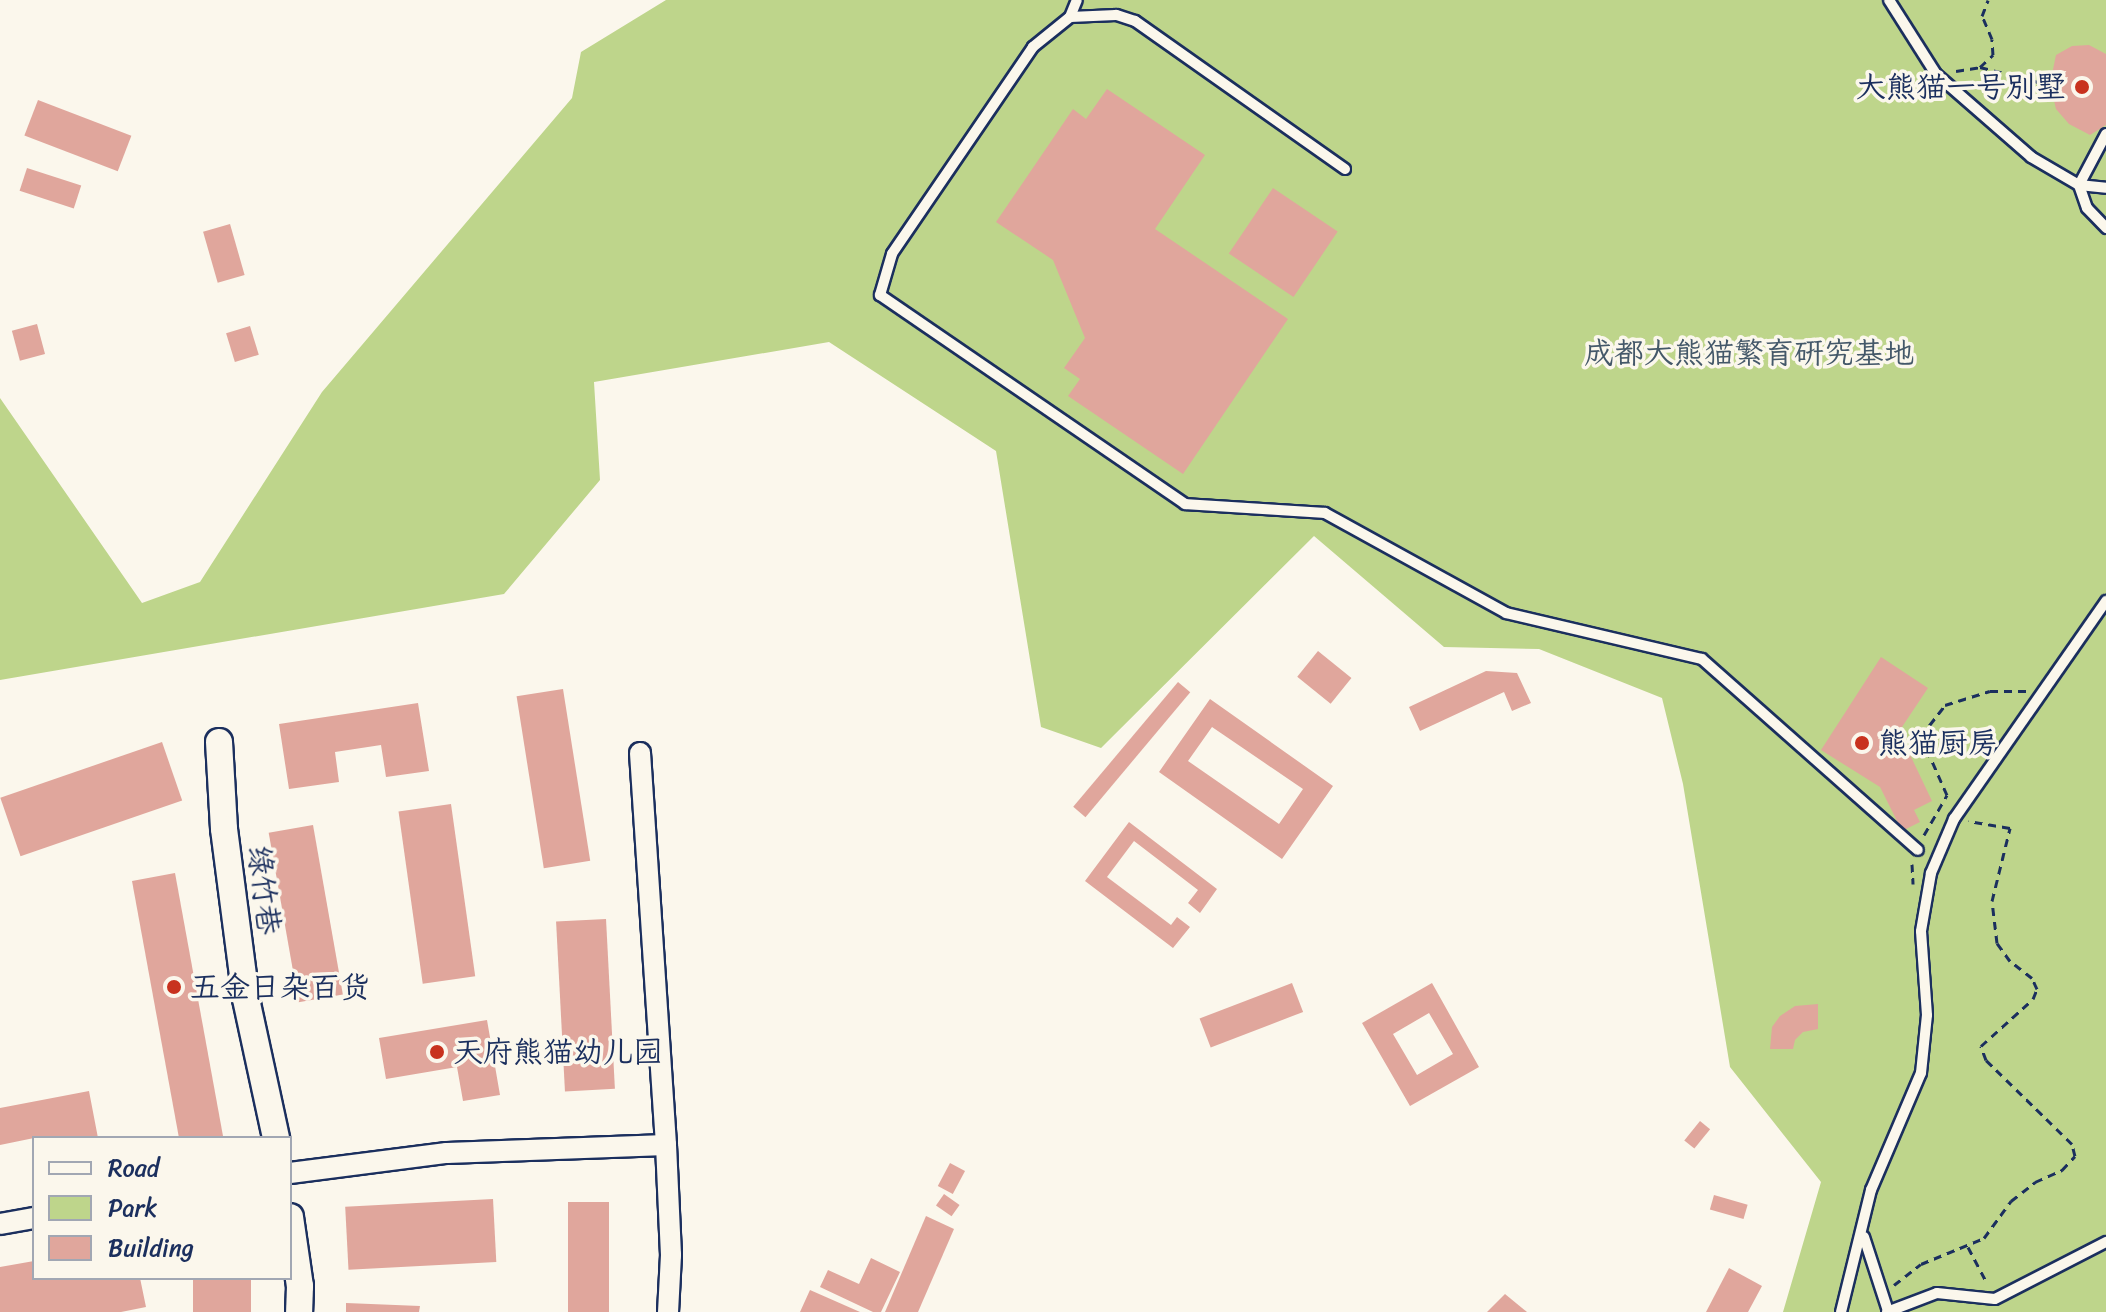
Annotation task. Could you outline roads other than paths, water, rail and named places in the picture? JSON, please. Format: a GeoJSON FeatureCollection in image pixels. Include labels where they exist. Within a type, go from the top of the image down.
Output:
{"type":"FeatureCollection","features":[{"type":"Feature","properties":{"kind":"street","name":"绿竹巷"},"geometry":{"type":"LineString","coordinates":[[219,742],[224,829],[246,999],[276,1136]]}},
{"type":"Feature","properties":{"kind":"street"},"geometry":{"type":"LineString","coordinates":[[640,753],[666,1145],[671,1255],[668,1312]]}},
{"type":"Feature","properties":{"kind":"street"},"geometry":{"type":"LineString","coordinates":[[292,1173],[447,1153],[666,1145]]}},
{"type":"Feature","properties":{"kind":"street"},"geometry":{"type":"LineString","coordinates":[[0,1224],[32,1218]]}},
{"type":"Feature","properties":{"kind":"street"},"geometry":{"type":"LineString","coordinates":[[292,1231],[300,1286],[299,1312]]}},
{"type":"Feature","properties":{"kind":"lane"},"geometry":{"type":"LineString","coordinates":[[1077,0],[1070,17],[1033,47],[892,254],[880,295],[1185,504],[1325,513],[1506,613],[1702,659],[1918,850]]}},
{"type":"Feature","properties":{"kind":"lane"},"geometry":{"type":"LineString","coordinates":[[1889,0],[1936,74],[2031,157],[2079,185],[2106,188]]}},
{"type":"Feature","properties":{"kind":"lane"},"geometry":{"type":"LineString","coordinates":[[1070,17],[1116,15],[1135,21],[1345,169]]}},
{"type":"Feature","properties":{"kind":"lane"},"geometry":{"type":"LineString","coordinates":[[2106,134],[2079,185],[2087,208],[2106,228]]}},
{"type":"Feature","properties":{"kind":"lane"},"geometry":{"type":"LineString","coordinates":[[1841,1312],[1863,1233],[1871,1190],[1921,1073],[1927,1015],[1921,931],[1931,873],[1954,819],[2106,601]]}},
{"type":"Feature","properties":{"kind":"lane"},"geometry":{"type":"LineString","coordinates":[[1863,1233],[1888,1311],[1937,1293],[1995,1299],[2106,1242]]}},
{"type":"Feature","properties":{"kind":"place","name":"大熊猫一号别墅"},"geometry":{"type":"Point","coordinates":[2082,87]}},
{"type":"Feature","properties":{"kind":"place","name":"熊猫厨房"},"geometry":{"type":"Point","coordinates":[1862,743]}},
{"type":"Feature","properties":{"kind":"place","name":"五金日杂百货"},"geometry":{"type":"Point","coordinates":[174,987]}},
{"type":"Feature","properties":{"kind":"place","name":"天府熊猫幼儿园"},"geometry":{"type":"Point","coordinates":[437,1052]}},
{"type":"Feature","properties":{"kind":"park label","name":"成都大熊猫繁育研究基地"},"geometry":{"type":"Point","coordinates":[1749,353]}}]}
